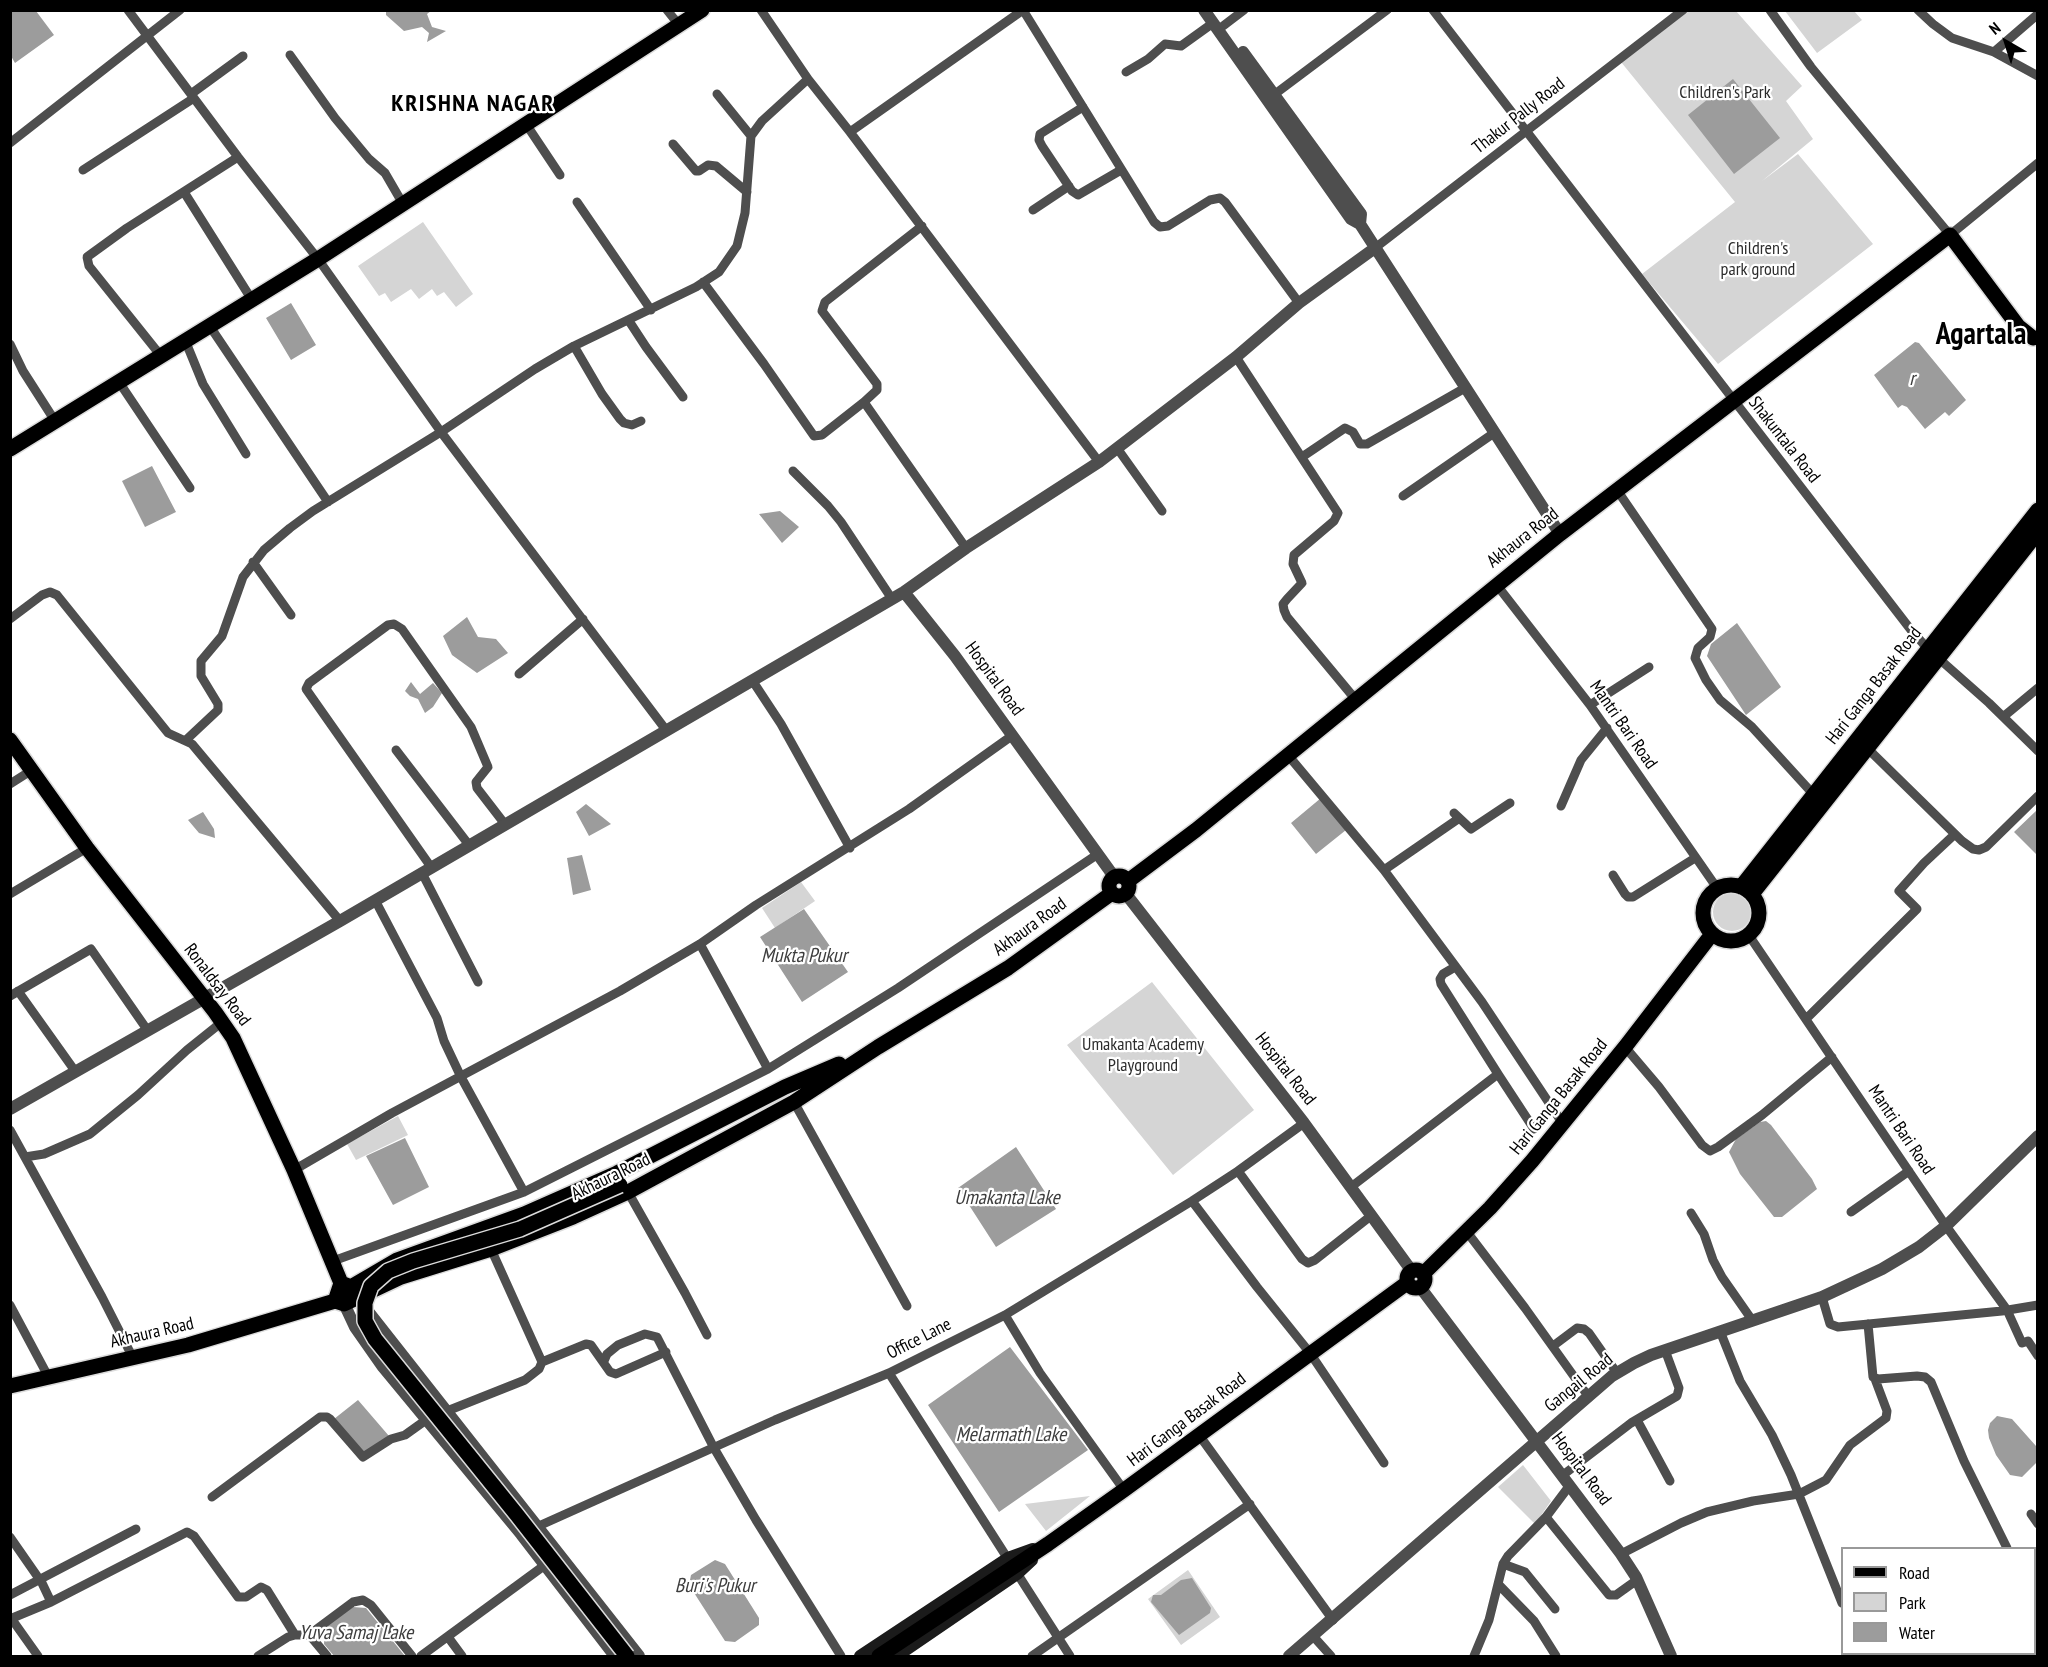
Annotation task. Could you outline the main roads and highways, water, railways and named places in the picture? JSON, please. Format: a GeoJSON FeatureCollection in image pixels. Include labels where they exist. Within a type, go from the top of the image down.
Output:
{"type":"FeatureCollection","features":[{"type":"Feature","properties":{"kind":"main road"},"geometry":{"type":"LineString","coordinates":[[10,449],[318,259],[702,10]]}},
{"type":"Feature","properties":{"kind":"main road","name":"Akhaura Road"},"geometry":{"type":"LineString","coordinates":[[10,1386],[46,1372],[131,1353],[206,1340],[490,1249],[573,1217],[794,1102],[878,1047],[1008,968],[1196,830],[1496,584],[1950,235],[2018,326],[2036,340]]}},
{"type":"Feature","properties":{"kind":"main road","name":"Hari Ganga Basak Road"},"geometry":{"type":"LineString","coordinates":[[1747,890],[1867,748],[2037,510]]}},
{"type":"Feature","properties":{"kind":"main road","name":"Hari Ganga Basak Road"},"geometry":{"type":"LineString","coordinates":[[1747,890],[1814,795],[2037,532]]}},
{"type":"Feature","properties":{"kind":"main road","name":"Ronaldsay Road"},"geometry":{"type":"LineString","coordinates":[[10,740],[87,848],[233,1038],[256,1083],[345,1294]]}},
{"type":"Feature","properties":{"kind":"main road"},"geometry":{"type":"LineString","coordinates":[[1724,885],[1747,890],[1756,900],[1759,915],[1754,929],[1742,939],[1726,941],[1712,934],[1703,919],[1703,910],[1710,894],[1716,888],[1724,885]]}},
{"type":"Feature","properties":{"kind":"main road","name":"Hari Ganga Basak Road"},"geometry":{"type":"LineString","coordinates":[[879,1656],[1048,1544],[1416,1278],[1490,1208],[1563,1124],[1712,934]]}},
{"type":"Feature","properties":{"kind":"main road"},"geometry":{"type":"LineString","coordinates":[[627,1656],[375,1339],[365,1321],[365,1303],[371,1286],[388,1271],[413,1261],[520,1229],[624,1189],[878,1047]]}},
{"type":"Feature","properties":{"kind":"main road","name":"Akhaura Road"},"geometry":{"type":"LineString","coordinates":[[345,1294],[397,1260],[524,1214],[617,1173],[785,1087],[878,1047]]}},
{"type":"Feature","properties":{"kind":"main road"},"geometry":{"type":"LineString","coordinates":[[860,1656],[1013,1566]]}},
{"type":"Feature","properties":{"kind":"main road"},"geometry":{"type":"LineString","coordinates":[[897,1656],[1013,1566]]}},
{"type":"Feature","properties":{"kind":"water"},"geometry":{"type":"Polygon","coordinates":[[[10,11],[36,11],[54,35],[15,63],[11,56],[10,11]]]}},
{"type":"Feature","properties":{"kind":"water"},"geometry":{"type":"Polygon","coordinates":[[[386,11],[431,11],[427,14],[432,27],[446,31],[427,42],[429,33],[422,27],[404,31],[386,15],[386,11]]]}},
{"type":"Feature","properties":{"kind":"water"},"geometry":{"type":"Polygon","coordinates":[[[1733,79],[1780,138],[1734,174],[1688,115],[1733,79]]]}},
{"type":"Feature","properties":{"kind":"water"},"geometry":{"type":"Polygon","coordinates":[[[291,303],[316,345],[291,360],[266,318],[291,303]]]}},
{"type":"Feature","properties":{"kind":"water","name":"r"},"geometry":{"type":"Polygon","coordinates":[[[1915,342],[1919,343],[1966,400],[1949,416],[1945,412],[1925,429],[1907,407],[1902,405],[1898,408],[1874,375],[1915,342]]]}},
{"type":"Feature","properties":{"kind":"water"},"geometry":{"type":"Polygon","coordinates":[[[152,466],[176,512],[145,527],[122,481],[152,466]]]}},
{"type":"Feature","properties":{"kind":"water"},"geometry":{"type":"Polygon","coordinates":[[[780,511],[799,527],[782,543],[759,514],[780,511]]]}},
{"type":"Feature","properties":{"kind":"water"},"geometry":{"type":"Polygon","coordinates":[[[467,617],[478,637],[496,639],[508,653],[477,673],[452,655],[443,636],[467,617]]]}},
{"type":"Feature","properties":{"kind":"water"},"geometry":{"type":"Polygon","coordinates":[[[1737,623],[1781,687],[1746,715],[1707,656],[1711,644],[1737,623]]]}},
{"type":"Feature","properties":{"kind":"water"},"geometry":{"type":"Polygon","coordinates":[[[411,682],[420,694],[433,683],[442,693],[433,707],[425,713],[418,699],[405,691],[411,682]]]}},
{"type":"Feature","properties":{"kind":"water"},"geometry":{"type":"Polygon","coordinates":[[[1321,798],[1346,830],[1316,854],[1291,823],[1321,798]]]}},
{"type":"Feature","properties":{"kind":"water"},"geometry":{"type":"Polygon","coordinates":[[[586,804],[611,824],[589,836],[576,812],[586,804]]]}},
{"type":"Feature","properties":{"kind":"water"},"geometry":{"type":"Polygon","coordinates":[[[2037,810],[2037,855],[2014,832],[2037,810]]]}},
{"type":"Feature","properties":{"kind":"water"},"geometry":{"type":"Polygon","coordinates":[[[203,812],[214,829],[215,838],[199,833],[188,820],[203,812]]]}},
{"type":"Feature","properties":{"kind":"water"},"geometry":{"type":"Polygon","coordinates":[[[582,855],[591,890],[573,895],[567,858],[582,855]]]}},
{"type":"Feature","properties":{"kind":"water","name":"Mukta Pukur"},"geometry":{"type":"Polygon","coordinates":[[[804,909],[848,972],[802,1002],[760,937],[804,909]]]}},
{"type":"Feature","properties":{"kind":"water"},"geometry":{"type":"Polygon","coordinates":[[[1766,1121],[1812,1179],[1817,1189],[1782,1217],[1774,1217],[1740,1174],[1729,1152],[1736,1139],[1760,1122],[1766,1121]]]}},
{"type":"Feature","properties":{"kind":"water"},"geometry":{"type":"Polygon","coordinates":[[[405,1138],[429,1187],[393,1205],[366,1156],[405,1138]]]}},
{"type":"Feature","properties":{"kind":"water","name":"Umakanta Lake"},"geometry":{"type":"Polygon","coordinates":[[[1016,1147],[1056,1209],[996,1247],[958,1188],[1016,1147]]]}},
{"type":"Feature","properties":{"kind":"water","name":"Melarmath Lake"},"geometry":{"type":"Polygon","coordinates":[[[1010,1347],[1088,1450],[999,1512],[928,1405],[1010,1347]]]}},
{"type":"Feature","properties":{"kind":"water"},"geometry":{"type":"Polygon","coordinates":[[[358,1400],[389,1436],[362,1456],[334,1419],[358,1400]]]}},
{"type":"Feature","properties":{"kind":"water"},"geometry":{"type":"Polygon","coordinates":[[[1997,1416],[2012,1419],[2036,1446],[2037,1462],[2022,1477],[2010,1475],[1996,1455],[1989,1438],[1990,1423],[1997,1416]]]}},
{"type":"Feature","properties":{"kind":"water","name":"Buri's Pukur"},"geometry":{"type":"Polygon","coordinates":[[[715,1560],[725,1564],[759,1618],[759,1625],[735,1642],[725,1641],[689,1585],[691,1575],[715,1560]]]}},
{"type":"Feature","properties":{"kind":"water"},"geometry":{"type":"Polygon","coordinates":[[[1192,1578],[1211,1608],[1210,1613],[1179,1635],[1151,1602],[1153,1595],[1161,1595],[1181,1580],[1192,1578]]]}},
{"type":"Feature","properties":{"kind":"water","name":"Yuva Samaj Lake"},"geometry":{"type":"Polygon","coordinates":[[[353,1607],[366,1608],[405,1656],[334,1656],[324,1644],[325,1626],[353,1607]]]}},
{"type":"Feature","properties":{"kind":"district","name":"KRISHNA NAGAR"},"geometry":{"type":"Point","coordinates":[473,104]}},
{"type":"Feature","properties":{"kind":"district","name":"Agartala"},"geometry":{"type":"Point","coordinates":[1981,335]}},
{"type":"Feature","properties":{"kind":"park label","name":"Children's Park"},"geometry":{"type":"Point","coordinates":[1725,93]}},
{"type":"Feature","properties":{"kind":"park label","name":"Children's park ground"},"geometry":{"type":"Point","coordinates":[1758,259]}},
{"type":"Feature","properties":{"kind":"park label","name":"Umakanta Academy Playground"},"geometry":{"type":"Point","coordinates":[1143,1055]}}]}
